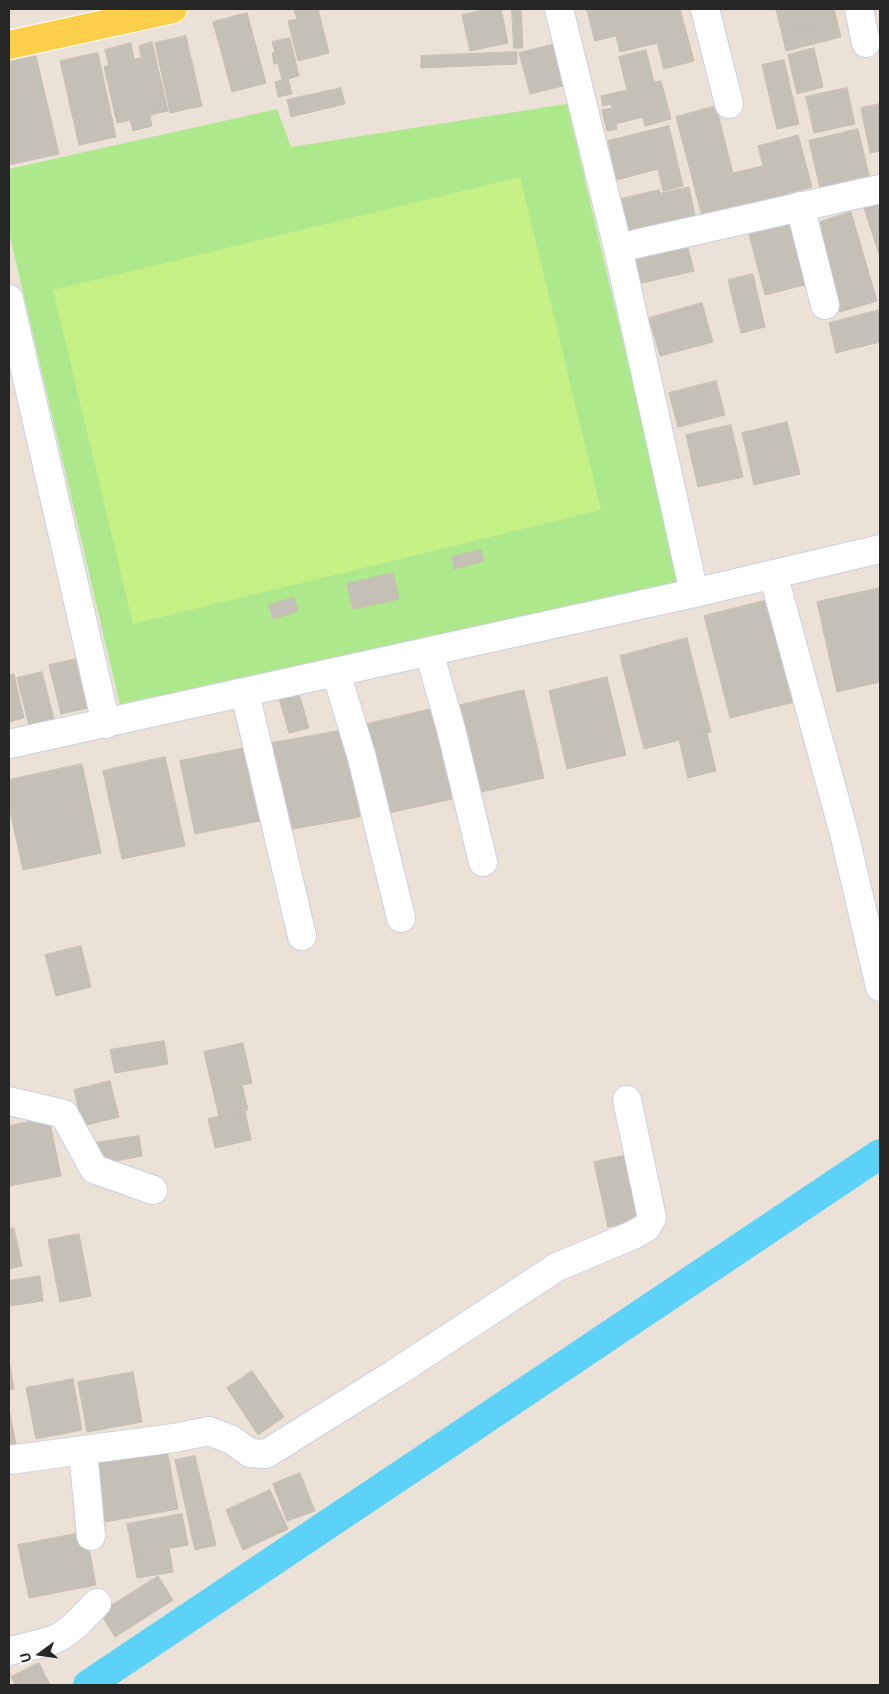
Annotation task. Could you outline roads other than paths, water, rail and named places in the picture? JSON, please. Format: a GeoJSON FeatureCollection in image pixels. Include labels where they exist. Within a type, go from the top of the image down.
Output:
{"type":"FeatureCollection","features":[{"type":"Feature","properties":{"kind":"main road"},"geometry":{"type":"LineString","coordinates":[[9,45],[137,13],[173,9]]}},
{"type":"Feature","properties":{"kind":"street"},"geometry":{"type":"LineString","coordinates":[[559,9],[618,248],[694,593]]}},
{"type":"Feature","properties":{"kind":"street"},"geometry":{"type":"LineString","coordinates":[[705,9],[729,104]]}},
{"type":"Feature","properties":{"kind":"street"},"geometry":{"type":"LineString","coordinates":[[859,9],[866,43]]}},
{"type":"Feature","properties":{"kind":"street"},"geometry":{"type":"LineString","coordinates":[[618,248],[880,189]]}},
{"type":"Feature","properties":{"kind":"street"},"geometry":{"type":"LineString","coordinates":[[800,206],[825,305]]}},
{"type":"Feature","properties":{"kind":"street"},"geometry":{"type":"LineString","coordinates":[[9,299],[106,724]]}},
{"type":"Feature","properties":{"kind":"street"},"geometry":{"type":"LineString","coordinates":[[9,744],[694,593],[880,549]]}},
{"type":"Feature","properties":{"kind":"street"},"geometry":{"type":"LineString","coordinates":[[774,574],[844,833],[880,987]]}},
{"type":"Feature","properties":{"kind":"street"},"geometry":{"type":"LineString","coordinates":[[429,652],[451,729],[483,862]]}},
{"type":"Feature","properties":{"kind":"street"},"geometry":{"type":"LineString","coordinates":[[336,672],[362,758],[401,918]]}},
{"type":"Feature","properties":{"kind":"street"},"geometry":{"type":"LineString","coordinates":[[245,693],[302,936]]}},
{"type":"Feature","properties":{"kind":"street"},"geometry":{"type":"LineString","coordinates":[[9,1460],[174,1438],[209,1431],[232,1440],[250,1453],[266,1454],[394,1374],[558,1267],[633,1236],[647,1227],[652,1218],[627,1100]]}},
{"type":"Feature","properties":{"kind":"street"},"geometry":{"type":"LineString","coordinates":[[9,1101],[64,1114],[94,1169],[153,1190]]}},
{"type":"Feature","properties":{"kind":"street"},"geometry":{"type":"LineString","coordinates":[[83,1451],[91,1536]]}},
{"type":"Feature","properties":{"kind":"street"},"geometry":{"type":"LineString","coordinates":[[9,1651],[42,1644],[57,1638],[71,1628],[97,1603]]}},
{"type":"Feature","properties":{"kind":"waterway"},"geometry":{"type":"LineString","coordinates":[[88,1685],[880,1154]]}}]}
